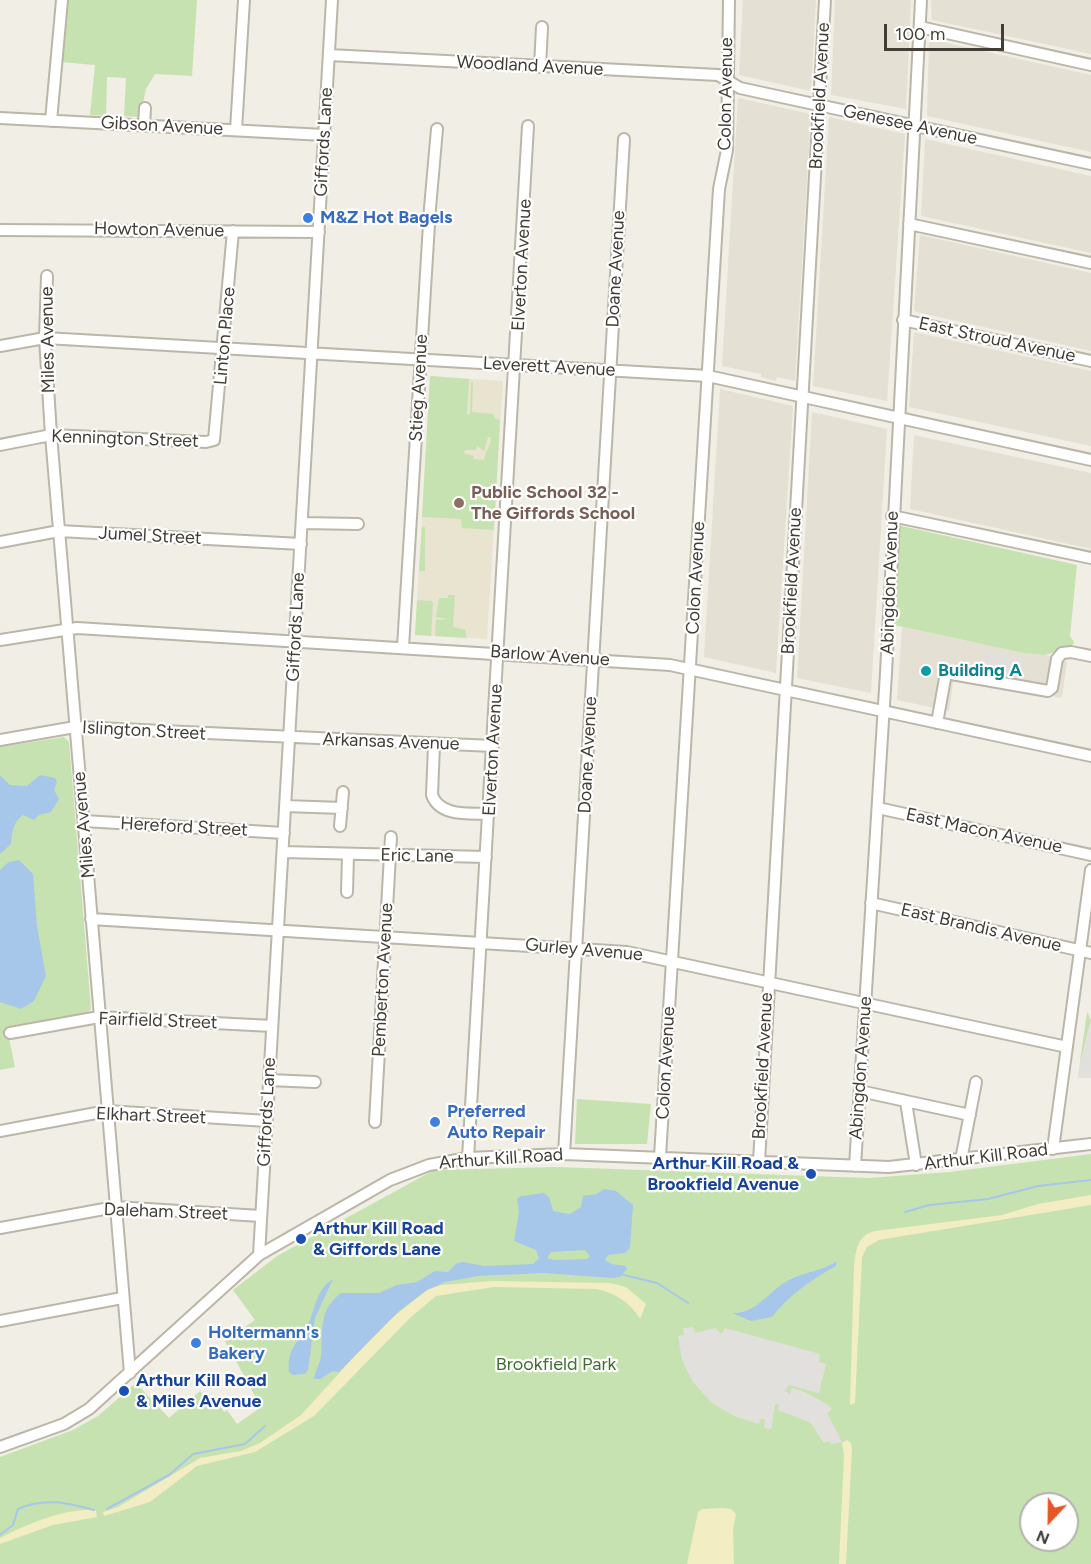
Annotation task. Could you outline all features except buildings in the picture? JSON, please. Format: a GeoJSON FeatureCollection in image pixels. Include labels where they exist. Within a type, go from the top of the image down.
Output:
{"type":"FeatureCollection","features":[{"type":"Feature","properties":{"kind":"street"},"geometry":{"type":"LineString","coordinates":[[51,121],[62,0]]}},
{"type":"Feature","properties":{"kind":"street"},"geometry":{"type":"LineString","coordinates":[[236,130],[244,0]]}},
{"type":"Feature","properties":{"kind":"street","name":"Giffords Lane"},"geometry":{"type":"LineString","coordinates":[[260,1255],[332,0]]}},
{"type":"Feature","properties":{"kind":"street","name":"Colon Avenue"},"geometry":{"type":"LineString","coordinates":[[660,1157],[719,189],[727,150],[730,82],[726,65],[729,0]]}},
{"type":"Feature","properties":{"kind":"street","name":"Brookfield Avenue"},"geometry":{"type":"LineString","coordinates":[[759,1162],[825,0]]}},
{"type":"Feature","properties":{"kind":"street","name":"Abingdon Avenue"},"geometry":{"type":"LineString","coordinates":[[855,1166],[878,808],[921,0]]}},
{"type":"Feature","properties":{"kind":"street"},"geometry":{"type":"LineString","coordinates":[[540,67],[542,27]]}},
{"type":"Feature","properties":{"kind":"street"},"geometry":{"type":"LineString","coordinates":[[920,27],[1091,65]]}},
{"type":"Feature","properties":{"kind":"street","name":"Woodland Avenue"},"geometry":{"type":"LineString","coordinates":[[329,55],[718,75],[730,82]]}},
{"type":"Feature","properties":{"kind":"street","name":"Genesee Avenue"},"geometry":{"type":"LineString","coordinates":[[730,82],[740,88],[1091,164]]}},
{"type":"Feature","properties":{"kind":"street"},"geometry":{"type":"LineString","coordinates":[[144,126],[145,108]]}},
{"type":"Feature","properties":{"kind":"street","name":"Gibson Avenue"},"geometry":{"type":"LineString","coordinates":[[0,118],[324,135]]}},
{"type":"Feature","properties":{"kind":"street","name":"Elverton Avenue"},"geometry":{"type":"LineString","coordinates":[[468,1158],[516,365],[528,126]]}},
{"type":"Feature","properties":{"kind":"street","name":"Stieg Avenue"},"geometry":{"type":"LineString","coordinates":[[403,647],[420,359],[437,129]]}},
{"type":"Feature","properties":{"kind":"street","name":"Doane Avenue"},"geometry":{"type":"LineString","coordinates":[[564,1154],[624,140]]}},
{"type":"Feature","properties":{"kind":"street"},"geometry":{"type":"LineString","coordinates":[[909,224],[1091,263]]}},
{"type":"Feature","properties":{"kind":"street","name":"Howton Avenue"},"geometry":{"type":"LineString","coordinates":[[0,230],[319,232]]}},
{"type":"Feature","properties":{"kind":"street","name":"Linton Place"},"geometry":{"type":"LineString","coordinates":[[214,440],[233,231]]}},
{"type":"Feature","properties":{"kind":"street","name":"Miles Avenue"},"geometry":{"type":"LineString","coordinates":[[47,276],[45,338],[51,435],[130,1373]]}},
{"type":"Feature","properties":{"kind":"street","name":"East Stroud Avenue"},"geometry":{"type":"LineString","coordinates":[[903,320],[1091,361]]}},
{"type":"Feature","properties":{"kind":"street","name":"Leverett Avenue"},"geometry":{"type":"LineString","coordinates":[[0,346],[45,338],[708,376],[1091,460]]}},
{"type":"Feature","properties":{"kind":"street","name":"Kennington Street"},"geometry":{"type":"LineString","coordinates":[[0,445],[51,435],[206,442],[214,440]]}},
{"type":"Feature","properties":{"kind":"street"},"geometry":{"type":"LineString","coordinates":[[892,516],[1091,558]]}},
{"type":"Feature","properties":{"kind":"street"},"geometry":{"type":"LineString","coordinates":[[302,523],[358,524]]}},
{"type":"Feature","properties":{"kind":"street","name":"Jumel Street"},"geometry":{"type":"LineString","coordinates":[[0,542],[59,531],[301,544]]}},
{"type":"Feature","properties":{"kind":"street","name":"Barlow Avenue"},"geometry":{"type":"LineString","coordinates":[[0,640],[67,628],[593,659],[690,668],[1091,756]]}},
{"type":"Feature","properties":{"kind":"street"},"geometry":{"type":"LineString","coordinates":[[937,723],[946,673],[1048,691],[1052,688],[1058,660],[1062,653],[1071,652],[1091,656]]}},
{"type":"Feature","properties":{"kind":"street","name":"Islington Street"},"geometry":{"type":"LineString","coordinates":[[0,740],[75,727],[290,738]]}},
{"type":"Feature","properties":{"kind":"street","name":"Arkansas Avenue"},"geometry":{"type":"LineString","coordinates":[[290,738],[493,746]]}},
{"type":"Feature","properties":{"kind":"street"},"geometry":{"type":"LineString","coordinates":[[434,745],[432,795],[434,802],[455,813],[489,814]]}},
{"type":"Feature","properties":{"kind":"street"},"geometry":{"type":"LineString","coordinates":[[340,826],[343,792]]}},
{"type":"Feature","properties":{"kind":"street"},"geometry":{"type":"LineString","coordinates":[[285,806],[342,808]]}},
{"type":"Feature","properties":{"kind":"street","name":"East Macon Avenue"},"geometry":{"type":"LineString","coordinates":[[878,808],[1091,855]]}},
{"type":"Feature","properties":{"kind":"street","name":"Hereford Street"},"geometry":{"type":"LineString","coordinates":[[84,821],[284,833]]}},
{"type":"Feature","properties":{"kind":"street","name":"Pemberton Avenue"},"geometry":{"type":"LineString","coordinates":[[375,1122],[391,837]]}},
{"type":"Feature","properties":{"kind":"street","name":"Eric Lane"},"geometry":{"type":"LineString","coordinates":[[283,852],[486,857]]}},
{"type":"Feature","properties":{"kind":"street"},"geometry":{"type":"LineString","coordinates":[[347,892],[348,855]]}},
{"type":"Feature","properties":{"kind":"street"},"geometry":{"type":"LineString","coordinates":[[1053,1149],[1067,1047],[1086,952],[1091,870]]}},
{"type":"Feature","properties":{"kind":"street","name":"East Brandis Avenue"},"geometry":{"type":"LineString","coordinates":[[871,903],[1086,952]]}},
{"type":"Feature","properties":{"kind":"street","name":"Gurley Avenue"},"geometry":{"type":"LineString","coordinates":[[91,919],[627,952],[1067,1047]]}},
{"type":"Feature","properties":{"kind":"street","name":"Fairfield Street"},"geometry":{"type":"LineString","coordinates":[[10,1033],[99,1017],[272,1026]]}},
{"type":"Feature","properties":{"kind":"street"},"geometry":{"type":"LineString","coordinates":[[269,1080],[315,1082]]}},
{"type":"Feature","properties":{"kind":"street"},"geometry":{"type":"LineString","coordinates":[[961,1160],[976,1082]]}},
{"type":"Feature","properties":{"kind":"street"},"geometry":{"type":"LineString","coordinates":[[860,1091],[970,1115]]}},
{"type":"Feature","properties":{"kind":"street"},"geometry":{"type":"LineString","coordinates":[[906,1102],[916,1165]]}},
{"type":"Feature","properties":{"kind":"street","name":"Elkhart Street"},"geometry":{"type":"LineString","coordinates":[[0,1131],[107,1112],[267,1121]]}},
{"type":"Feature","properties":{"kind":"street","name":"Arthur Kill Road"},"geometry":{"type":"LineString","coordinates":[[0,1447],[74,1419],[108,1395],[260,1255],[409,1171],[429,1165],[468,1158],[564,1154],[855,1166],[916,1165],[1091,1143]]}},
{"type":"Feature","properties":{"kind":"street","name":"Daleham Street"},"geometry":{"type":"LineString","coordinates":[[0,1227],[115,1207],[261,1216]]}},
{"type":"Feature","properties":{"kind":"street"},"geometry":{"type":"LineString","coordinates":[[0,1321],[122,1298]]}},
{"type":"Feature","properties":{"kind":"shaded area"},"geometry":{"type":"Polygon","coordinates":[[[743,0],[816,0],[811,91],[739,75],[743,0]]]}},
{"type":"Feature","properties":{"kind":"shaded area"},"geometry":{"type":"Polygon","coordinates":[[[835,0],[911,0],[906,109],[831,95],[835,0]]]}},
{"type":"Feature","properties":{"kind":"shaded area"},"geometry":{"type":"Polygon","coordinates":[[[931,0],[1091,0],[1091,54],[932,20],[931,0]]]}},
{"type":"Feature","properties":{"kind":"shaded area"},"geometry":{"type":"Polygon","coordinates":[[[929,39],[1091,75],[1091,152],[927,116],[929,39]]]}},
{"type":"Feature","properties":{"kind":"shaded area"},"geometry":{"type":"Polygon","coordinates":[[[738,98],[811,114],[795,381],[777,377],[776,381],[761,377],[761,374],[722,366],[738,98]]]}},
{"type":"Feature","properties":{"kind":"shaded area"},"geometry":{"type":"Polygon","coordinates":[[[829,117],[905,134],[887,401],[813,386],[829,117]]]}},
{"type":"Feature","properties":{"kind":"shaded area"},"geometry":{"type":"Polygon","coordinates":[[[925,139],[1091,176],[1091,253],[921,216],[925,139]]]}},
{"type":"Feature","properties":{"kind":"shaded area"},"geometry":{"type":"Polygon","coordinates":[[[920,235],[1091,273],[1091,351],[916,312],[914,310],[920,235]]]}},
{"type":"Feature","properties":{"kind":"shaded area"},"geometry":{"type":"Polygon","coordinates":[[[914,332],[1091,371],[1091,446],[909,407],[914,332]]]}},
{"type":"Feature","properties":{"kind":"shaded area","name":"Public School 32 - The Giffords School"},"geometry":{"type":"Polygon","coordinates":[[[430,376],[503,381],[487,639],[415,635],[430,376]]]}},
{"type":"Feature","properties":{"kind":"shaded area"},"geometry":{"type":"Polygon","coordinates":[[[720,389],[793,406],[776,673],[704,657],[720,389]]]}},
{"type":"Feature","properties":{"kind":"shaded area"},"geometry":{"type":"Polygon","coordinates":[[[812,412],[887,429],[871,693],[797,678],[812,412]]]}},
{"type":"Feature","properties":{"kind":"shaded area"},"geometry":{"type":"Polygon","coordinates":[[[914,435],[1091,473],[1091,549],[910,509],[914,435]]]}},
{"type":"Feature","properties":{"kind":"shaded area"},"geometry":{"type":"Polygon","coordinates":[[[902,627],[1023,653],[1047,655],[1067,662],[1062,698],[954,676],[949,711],[897,700],[902,627]]]}},
{"type":"Feature","properties":{"kind":"shaded area"},"geometry":{"type":"Polygon","coordinates":[[[985,651],[1026,660],[1022,681],[981,672],[985,651]]]}},
{"type":"Feature","properties":{"kind":"shaded area"},"geometry":{"type":"Polygon","coordinates":[[[1091,1020],[1091,1078],[1078,1078],[1079,1069],[1091,1020]]]}},
{"type":"Feature","properties":{"kind":"shaded area"},"geometry":{"type":"Polygon","coordinates":[[[693,1327],[695,1333],[715,1328],[722,1334],[725,1328],[820,1354],[819,1362],[826,1364],[819,1393],[789,1385],[785,1391],[790,1394],[792,1388],[802,1391],[827,1404],[832,1409],[827,1413],[842,1442],[824,1443],[811,1423],[778,1410],[779,1403],[775,1405],[771,1429],[764,1428],[765,1419],[761,1419],[759,1424],[734,1416],[712,1403],[693,1382],[682,1360],[678,1336],[684,1335],[683,1328],[693,1327]]]}},
{"type":"Feature","properties":{"kind":"green space"},"geometry":{"type":"Polygon","coordinates":[[[67,0],[197,0],[192,76],[155,74],[146,89],[140,117],[124,116],[126,78],[107,77],[106,116],[90,115],[95,65],[61,62],[67,0]]]}},
{"type":"Feature","properties":{"kind":"green space"},"geometry":{"type":"Polygon","coordinates":[[[430,376],[469,379],[467,414],[470,414],[471,382],[473,382],[472,412],[493,414],[495,419],[500,420],[494,530],[462,528],[461,519],[422,517],[430,376]],[[488,437],[484,451],[477,446],[476,450],[465,450],[464,453],[474,456],[473,459],[484,460],[491,437],[488,437]]]}},
{"type":"Feature","properties":{"kind":"green space"},"geometry":{"type":"Polygon","coordinates":[[[897,525],[1077,565],[1070,636],[1074,642],[1072,647],[1045,655],[1023,653],[894,625],[897,525]]]}},
{"type":"Feature","properties":{"kind":"green space"},"geometry":{"type":"Polygon","coordinates":[[[422,527],[425,527],[425,571],[419,571],[422,527]]]}},
{"type":"Feature","properties":{"kind":"green space"},"geometry":{"type":"Polygon","coordinates":[[[448,595],[455,595],[453,627],[466,630],[466,638],[435,636],[436,620],[447,619],[436,617],[439,598],[448,598],[448,595]]]}},
{"type":"Feature","properties":{"kind":"green space"},"geometry":{"type":"Polygon","coordinates":[[[417,600],[433,603],[431,636],[415,635],[417,600]]]}},
{"type":"Feature","properties":{"kind":"green space"},"geometry":{"type":"Polygon","coordinates":[[[64,737],[69,742],[91,1009],[87,1013],[7,1028],[15,1067],[0,1070],[0,747],[64,737]]]}},
{"type":"Feature","properties":{"kind":"green space"},"geometry":{"type":"Polygon","coordinates":[[[1087,1012],[1091,1020],[1079,1069],[1087,1012]]]}},
{"type":"Feature","properties":{"kind":"green space"},"geometry":{"type":"Polygon","coordinates":[[[577,1099],[651,1104],[647,1144],[575,1144],[577,1099]]]}},
{"type":"Feature","properties":{"kind":"green space","name":"Brookfield Park"},"geometry":{"type":"Polygon","coordinates":[[[1091,1154],[1091,1564],[0,1564],[0,1457],[73,1430],[98,1416],[136,1383],[169,1418],[200,1391],[213,1409],[220,1405],[224,1412],[227,1410],[237,1424],[261,1407],[225,1341],[255,1320],[233,1290],[277,1256],[434,1170],[557,1167],[869,1178],[949,1172],[1091,1154]]]}},
{"type":"Feature","properties":{"kind":"sand"},"geometry":{"type":"Polygon","coordinates":[[[1091,1195],[1091,1205],[879,1240],[867,1247],[862,1257],[855,1403],[850,1405],[854,1267],[858,1244],[864,1236],[875,1231],[1002,1215],[1038,1204],[1091,1195]]]}},
{"type":"Feature","properties":{"kind":"sand"},"geometry":{"type":"Polygon","coordinates":[[[491,1281],[610,1283],[626,1287],[646,1304],[640,1319],[621,1299],[596,1289],[494,1287],[436,1296],[411,1317],[314,1416],[255,1452],[197,1466],[150,1502],[104,1516],[103,1512],[118,1507],[200,1458],[241,1451],[260,1443],[301,1415],[382,1326],[427,1290],[441,1285],[491,1281]]]}},
{"type":"Feature","properties":{"kind":"sand"},"geometry":{"type":"Polygon","coordinates":[[[847,1440],[851,1443],[852,1449],[846,1564],[839,1564],[844,1455],[842,1443],[847,1440]]]}},
{"type":"Feature","properties":{"kind":"sand"},"geometry":{"type":"Polygon","coordinates":[[[702,1509],[731,1509],[736,1514],[733,1530],[734,1564],[687,1564],[698,1512],[702,1509]]]}},
{"type":"Feature","properties":{"kind":"sand"},"geometry":{"type":"Polygon","coordinates":[[[84,1510],[96,1510],[97,1517],[53,1525],[0,1544],[0,1538],[46,1518],[84,1510]]]}},
{"type":"Feature","properties":{"kind":"water"},"geometry":{"type":"Polygon","coordinates":[[[0,775],[10,785],[27,786],[40,775],[55,778],[57,782],[54,790],[59,799],[51,812],[39,815],[34,820],[23,815],[14,828],[11,844],[0,854],[0,775]]]}},
{"type":"Feature","properties":{"kind":"water"},"geometry":{"type":"Polygon","coordinates":[[[19,860],[33,874],[37,926],[46,976],[34,1001],[21,1009],[0,1002],[0,870],[9,862],[19,860]]]}},
{"type":"Feature","properties":{"kind":"water"},"geometry":{"type":"Polygon","coordinates":[[[604,1189],[616,1191],[633,1205],[630,1248],[625,1253],[608,1255],[605,1260],[612,1264],[625,1266],[627,1269],[620,1277],[543,1273],[478,1276],[445,1282],[427,1290],[399,1311],[339,1372],[333,1371],[320,1379],[314,1379],[321,1356],[325,1314],[328,1306],[341,1293],[379,1293],[397,1285],[417,1282],[435,1271],[448,1272],[457,1263],[463,1262],[484,1266],[533,1264],[539,1258],[536,1250],[514,1241],[519,1212],[517,1199],[521,1196],[544,1193],[549,1197],[553,1211],[570,1214],[581,1207],[583,1196],[597,1194],[604,1189]],[[585,1250],[551,1252],[547,1258],[554,1260],[587,1259],[590,1256],[585,1250]]]}},
{"type":"Feature","properties":{"kind":"water"},"geometry":{"type":"Polygon","coordinates":[[[837,1261],[836,1266],[801,1288],[772,1317],[751,1321],[732,1313],[748,1310],[789,1280],[837,1261]]]}},
{"type":"Feature","properties":{"kind":"water"},"geometry":{"type":"Polygon","coordinates":[[[333,1279],[315,1318],[308,1370],[305,1374],[293,1375],[289,1372],[291,1351],[308,1324],[320,1293],[333,1279]]]}},
{"type":"Feature","properties":{"kind":"waterway"},"geometry":{"type":"LineString","coordinates":[[905,1212],[929,1205],[988,1199],[1038,1186],[1091,1180]]}},
{"type":"Feature","properties":{"kind":"waterway"},"geometry":{"type":"LineString","coordinates":[[620,1274],[657,1283],[688,1303]]}},
{"type":"Feature","properties":{"kind":"waterway"},"geometry":{"type":"LineString","coordinates":[[107,1509],[169,1475],[193,1454],[245,1444],[265,1426]]}},
{"type":"Feature","properties":{"kind":"waterway"},"geometry":{"type":"LineString","coordinates":[[0,1535],[13,1525],[18,1509],[28,1505],[56,1502],[94,1510]]}},
{"type":"Feature","properties":{"kind":"place","name":"M&Z Hot Bagels"},"geometry":{"type":"Point","coordinates":[308,218]}},
{"type":"Feature","properties":{"kind":"place","name":"Public School 32 - The Giffords School"},"geometry":{"type":"Point","coordinates":[459,503]}},
{"type":"Feature","properties":{"kind":"place","name":"Building A"},"geometry":{"type":"Point","coordinates":[926,671]}},
{"type":"Feature","properties":{"kind":"place","name":"Preferred Auto Repair"},"geometry":{"type":"Point","coordinates":[435,1122]}},
{"type":"Feature","properties":{"kind":"place","name":"Arthur Kill Road & Brookfield Avenue"},"geometry":{"type":"Point","coordinates":[811,1174]}},
{"type":"Feature","properties":{"kind":"place","name":"Arthur Kill Road & Giffords Lane"},"geometry":{"type":"Point","coordinates":[301,1239]}},
{"type":"Feature","properties":{"kind":"place","name":"Holtermann's Bakery"},"geometry":{"type":"Point","coordinates":[196,1343]}},
{"type":"Feature","properties":{"kind":"place","name":"Arthur Kill Road & Miles Avenue"},"geometry":{"type":"Point","coordinates":[124,1391]}}]}
